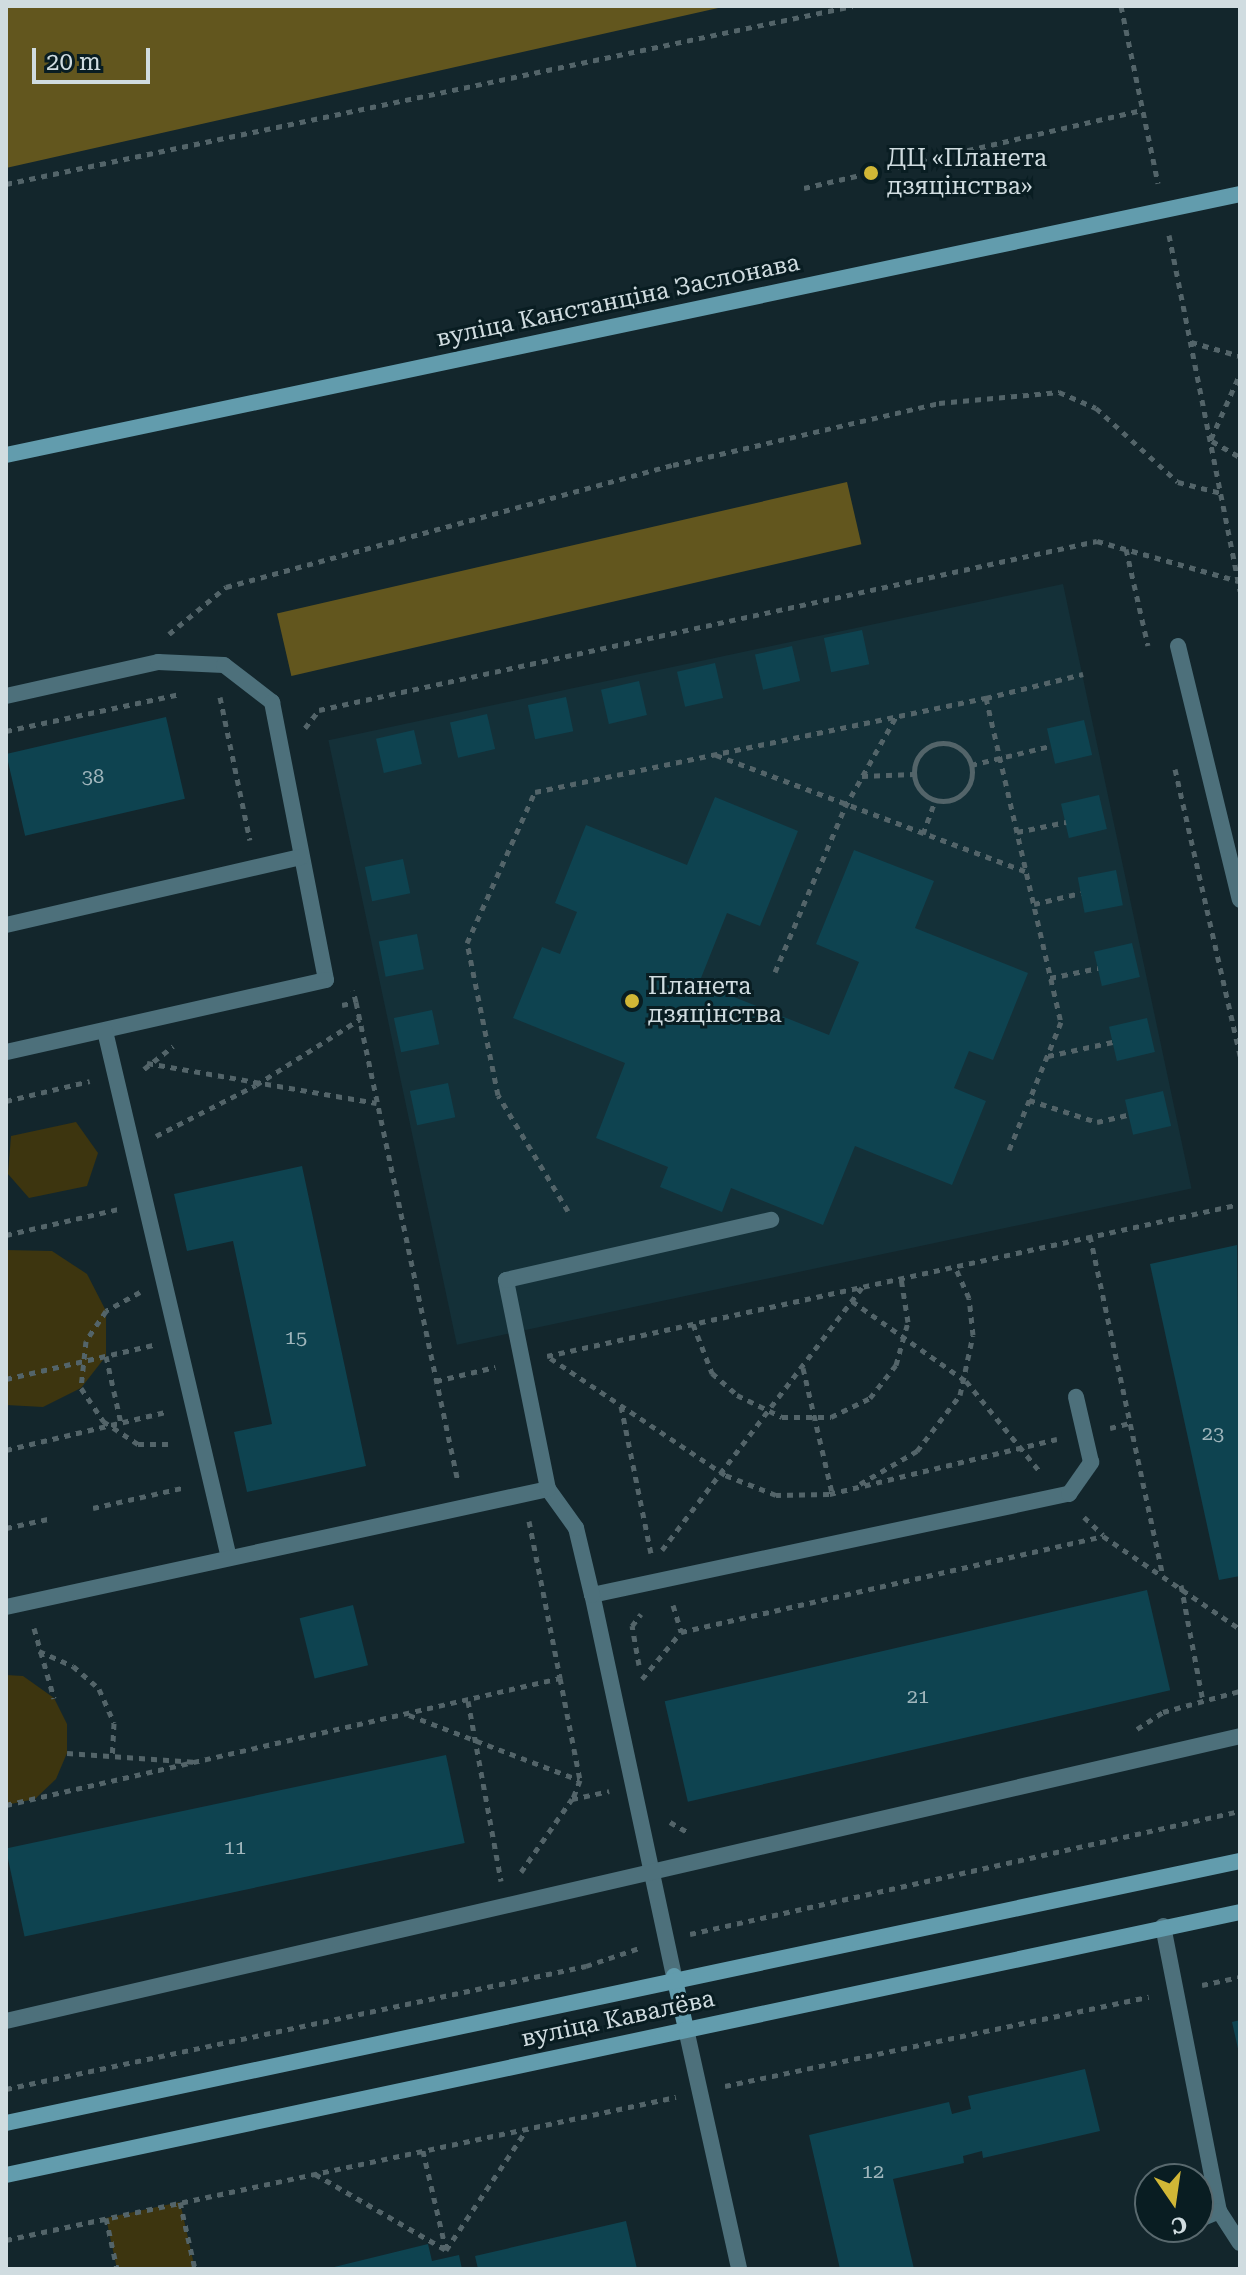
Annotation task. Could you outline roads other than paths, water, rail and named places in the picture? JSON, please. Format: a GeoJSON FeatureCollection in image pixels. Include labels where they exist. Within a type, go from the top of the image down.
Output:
{"type":"FeatureCollection","features":[{"type":"Feature","properties":{"kind":"street","name":"вуліца Канстанціна Заслонава"},"geometry":{"type":"LineString","coordinates":[[6,455],[1240,194]]}},
{"type":"Feature","properties":{"kind":"street","name":"вуліца Кавалёва"},"geometry":{"type":"LineString","coordinates":[[6,2123],[674,1976],[1240,1861]]}},
{"type":"Feature","properties":{"kind":"street","name":"вуліца Кавалёва"},"geometry":{"type":"LineString","coordinates":[[6,2175],[1240,1912]]}},
{"type":"Feature","properties":{"kind":"street"},"geometry":{"type":"LineString","coordinates":[[674,1976],[686,2029]]}},
{"type":"Feature","properties":{"kind":"lane"},"geometry":{"type":"LineString","coordinates":[[1178,646],[1240,900]]}},
{"type":"Feature","properties":{"kind":"lane"},"geometry":{"type":"LineString","coordinates":[[6,696],[158,662],[224,665],[272,702],[326,980],[6,1052]]}},
{"type":"Feature","properties":{"kind":"lane"},"geometry":{"type":"LineString","coordinates":[[6,925],[301,857]]}},
{"type":"Feature","properties":{"kind":"lane"},"geometry":{"type":"LineString","coordinates":[[105,1031],[229,1558]]}},
{"type":"Feature","properties":{"kind":"lane"},"geometry":{"type":"LineString","coordinates":[[674,1976],[576,1528],[548,1489],[506,1280],[771,1220]]}},
{"type":"Feature","properties":{"kind":"lane"},"geometry":{"type":"LineString","coordinates":[[592,1595],[1063,1495],[1091,1462],[1076,1397]]}},
{"type":"Feature","properties":{"kind":"lane"},"geometry":{"type":"LineString","coordinates":[[6,1607],[548,1489]]}},
{"type":"Feature","properties":{"kind":"lane"},"geometry":{"type":"LineString","coordinates":[[6,2021],[1240,1736]]}},
{"type":"Feature","properties":{"kind":"lane"},"geometry":{"type":"LineString","coordinates":[[1163,1926],[1219,2211],[1240,2243]]}},
{"type":"Feature","properties":{"kind":"lane"},"geometry":{"type":"LineString","coordinates":[[686,2029],[739,2269]]}},
{"type":"Feature","properties":{"kind":"lane"},"geometry":{"type":"LineString","coordinates":[[1214,2213],[1219,2211]]}},
{"type":"Feature","properties":{"kind":"place","name":"ДЦ «Планета дзяцінства»"},"geometry":{"type":"Point","coordinates":[871,173]}},
{"type":"Feature","properties":{"kind":"place","name":"Планета дзяцінства"},"geometry":{"type":"Point","coordinates":[632,1001]}}]}
